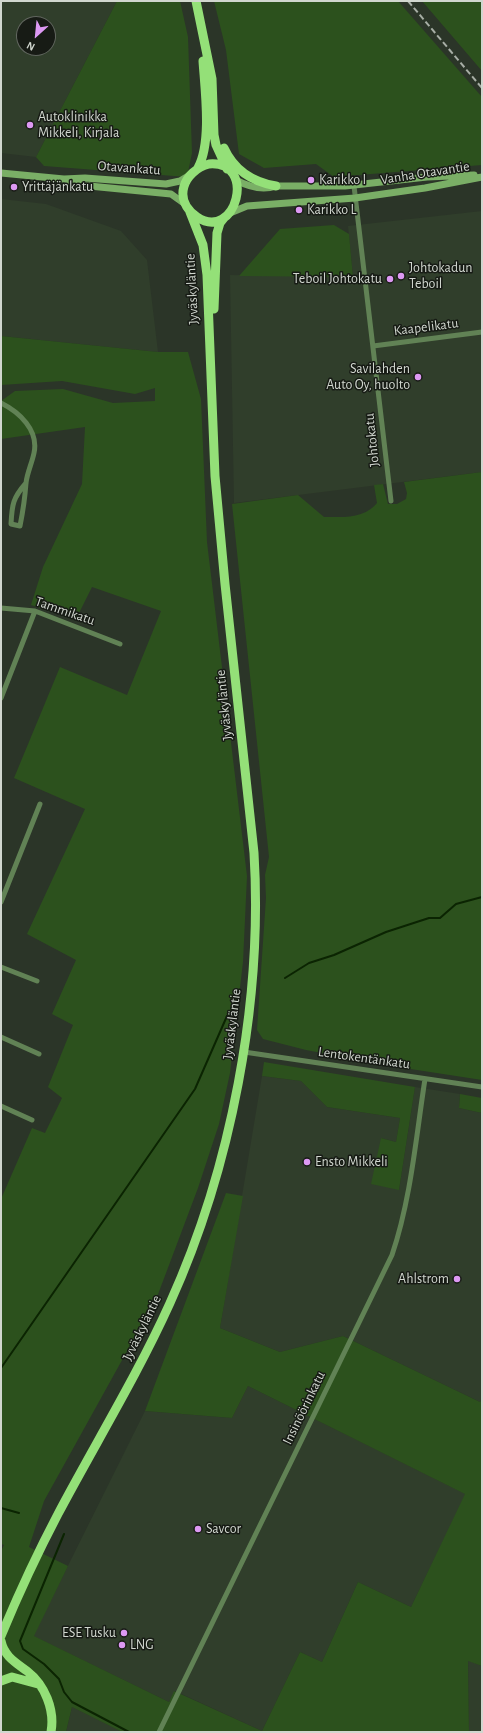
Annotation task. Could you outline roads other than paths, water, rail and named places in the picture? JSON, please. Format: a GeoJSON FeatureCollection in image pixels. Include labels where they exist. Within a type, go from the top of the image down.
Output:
{"type":"FeatureCollection","features":[{"type":"Feature","properties":{"kind":"highway"},"geometry":{"type":"LineString","coordinates":[[196,1],[212,79],[216,145],[227,168],[236,180],[238,191],[236,200],[228,215],[216,221],[208,221],[199,218],[188,208],[182,196],[183,189],[190,175],[198,168],[212,164],[227,168]]}},
{"type":"Feature","properties":{"kind":"highway"},"geometry":{"type":"LineString","coordinates":[[198,168],[204,152],[206,132],[202,26]]}},
{"type":"Feature","properties":{"kind":"highway"},"geometry":{"type":"LineString","coordinates":[[214,124],[227,155],[234,164],[254,180],[276,186]]}},
{"type":"Feature","properties":{"kind":"highway","name":"Jyväskyläntie"},"geometry":{"type":"LineString","coordinates":[[1,1636],[18,1595],[58,1515],[143,1358],[170,1304],[192,1253],[221,1162],[244,1052],[253,967],[255,878],[215,476],[207,275],[204,245],[188,208]]}},
{"type":"Feature","properties":{"kind":"highway","name":"Jyväskyläntie"},"geometry":{"type":"LineString","coordinates":[[211,366],[215,248],[218,228],[228,215]]}},
{"type":"Feature","properties":{"kind":"highway"},"geometry":{"type":"LineString","coordinates":[[1,1641],[6,1655],[28,1672],[47,1698],[52,1712],[53,1722],[51,1732]]}},
{"type":"Feature","properties":{"kind":"highway"},"geometry":{"type":"LineString","coordinates":[[1,1681],[12,1677],[38,1684]]}},
{"type":"Feature","properties":{"kind":"main road","name":"Otavankatu"},"geometry":{"type":"LineString","coordinates":[[1,173],[64,179],[85,178],[166,184],[180,181],[190,175]]}},
{"type":"Feature","properties":{"kind":"main road","name":"Vanha Otavantie"},"geometry":{"type":"LineString","coordinates":[[236,180],[253,188],[268,189],[276,186],[354,186],[427,177],[482,176]]}},
{"type":"Feature","properties":{"kind":"main road","name":"Vanha Otavantie"},"geometry":{"type":"LineString","coordinates":[[228,215],[247,206],[355,198],[425,188],[482,176]]}},
{"type":"Feature","properties":{"kind":"main road","name":"Otavankatu"},"geometry":{"type":"LineString","coordinates":[[64,179],[79,185],[171,194],[188,208]]}},
{"type":"Feature","properties":{"kind":"street","name":"Johtokatu"},"geometry":{"type":"LineString","coordinates":[[354,186],[391,501]]}},
{"type":"Feature","properties":{"kind":"street","name":"Kaapelikatu"},"geometry":{"type":"LineString","coordinates":[[373,346],[482,332]]}},
{"type":"Feature","properties":{"kind":"street"},"geometry":{"type":"LineString","coordinates":[[1,403],[14,410],[26,422],[33,438],[34,451],[26,483],[20,526],[11,524],[12,510],[16,494],[26,483]]}},
{"type":"Feature","properties":{"kind":"street","name":"Tammikatu"},"geometry":{"type":"LineString","coordinates":[[1,608],[35,611],[120,644]]}},
{"type":"Feature","properties":{"kind":"street"},"geometry":{"type":"LineString","coordinates":[[1,698],[35,611]]}},
{"type":"Feature","properties":{"kind":"street"},"geometry":{"type":"LineString","coordinates":[[1,902],[2,894],[40,804]]}},
{"type":"Feature","properties":{"kind":"street"},"geometry":{"type":"LineString","coordinates":[[1,967],[37,982]]}},
{"type":"Feature","properties":{"kind":"street"},"geometry":{"type":"LineString","coordinates":[[1,1037],[39,1054]]}},
{"type":"Feature","properties":{"kind":"street","name":"Lentokentänkatu"},"geometry":{"type":"LineString","coordinates":[[244,1052],[482,1087]]}},
{"type":"Feature","properties":{"kind":"street","name":"Insinöörinkatu"},"geometry":{"type":"LineString","coordinates":[[159,1732],[392,1255],[399,1234],[403,1214],[425,1079]]}},
{"type":"Feature","properties":{"kind":"street"},"geometry":{"type":"LineString","coordinates":[[1,1106],[32,1120]]}},
{"type":"Feature","properties":{"kind":"waterway"},"geometry":{"type":"LineString","coordinates":[[285,978],[309,963],[334,955],[386,932],[429,918],[440,918],[456,904],[482,897]]}},
{"type":"Feature","properties":{"kind":"waterway"},"geometry":{"type":"LineString","coordinates":[[1,1368],[195,1089],[227,1016]]}},
{"type":"Feature","properties":{"kind":"waterway"},"geometry":{"type":"LineString","coordinates":[[1,1508],[19,1513]]}},
{"type":"Feature","properties":{"kind":"waterway"},"geometry":{"type":"LineString","coordinates":[[64,1534],[20,1641],[23,1649],[44,1664],[59,1679],[64,1692],[72,1702],[129,1732]]}},
{"type":"Feature","properties":{"kind":"railway"},"geometry":{"type":"LineString","coordinates":[[408,1],[482,88]]}},
{"type":"Feature","properties":{"kind":"place","name":"Autoklinikka Mikkeli, Kirjala"},"geometry":{"type":"Point","coordinates":[30,125]}},
{"type":"Feature","properties":{"kind":"place","name":"Karikko I"},"geometry":{"type":"Point","coordinates":[311,180]}},
{"type":"Feature","properties":{"kind":"place","name":"Yrittäjänkatu"},"geometry":{"type":"Point","coordinates":[14,187]}},
{"type":"Feature","properties":{"kind":"place","name":"Karikko L"},"geometry":{"type":"Point","coordinates":[299,210]}},
{"type":"Feature","properties":{"kind":"place","name":"Johtokadun Teboil"},"geometry":{"type":"Point","coordinates":[401,276]}},
{"type":"Feature","properties":{"kind":"place","name":"Teboil Johtokatu"},"geometry":{"type":"Point","coordinates":[390,279]}},
{"type":"Feature","properties":{"kind":"place","name":"Savilahden Auto Oy, huolto"},"geometry":{"type":"Point","coordinates":[418,377]}},
{"type":"Feature","properties":{"kind":"place","name":"Ensto Mikkeli"},"geometry":{"type":"Point","coordinates":[307,1162]}},
{"type":"Feature","properties":{"kind":"place","name":"Ahlstrom"},"geometry":{"type":"Point","coordinates":[457,1279]}},
{"type":"Feature","properties":{"kind":"place","name":"Savcor"},"geometry":{"type":"Point","coordinates":[198,1529]}},
{"type":"Feature","properties":{"kind":"place","name":"ESE Tusku"},"geometry":{"type":"Point","coordinates":[124,1633]}},
{"type":"Feature","properties":{"kind":"place","name":"LNG"},"geometry":{"type":"Point","coordinates":[122,1645]}}]}
